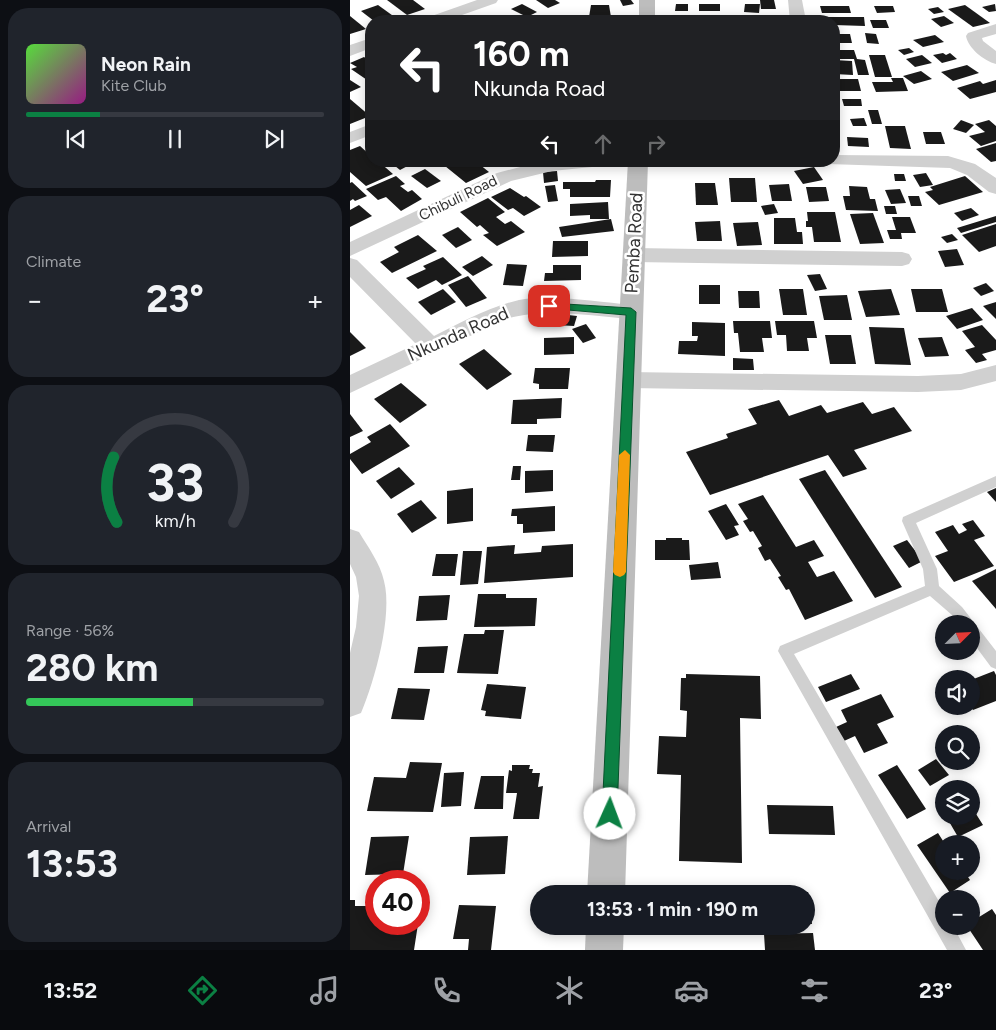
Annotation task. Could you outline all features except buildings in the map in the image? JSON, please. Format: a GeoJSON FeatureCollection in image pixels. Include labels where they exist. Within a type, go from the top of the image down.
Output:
{"type":"FeatureCollection","features":[{"type":"Feature","properties":{"kind":"street"},"geometry":{"type":"LineString","coordinates":[[448,15],[491,0]]}},
{"type":"Feature","properties":{"kind":"street"},"geometry":{"type":"LineString","coordinates":[[647,0],[647,15]]}},
{"type":"Feature","properties":{"kind":"street"},"geometry":{"type":"LineString","coordinates":[[795,0],[797,15]]}},
{"type":"Feature","properties":{"kind":"street"},"geometry":{"type":"LineString","coordinates":[[996,29],[974,36],[975,43],[996,59]]}},
{"type":"Feature","properties":{"kind":"street"},"geometry":{"type":"LineString","coordinates":[[350,51],[365,45]]}},
{"type":"Feature","properties":{"kind":"street"},"geometry":{"type":"LineString","coordinates":[[350,138],[365,132]]}},
{"type":"Feature","properties":{"kind":"street"},"geometry":{"type":"LineString","coordinates":[[840,160],[948,162],[966,166],[996,188]]}},
{"type":"Feature","properties":{"kind":"street","name":"Chibuli Road"},"geometry":{"type":"LineString","coordinates":[[350,250],[504,176],[535,167]]}},
{"type":"Feature","properties":{"kind":"street","name":"Pemba Road"},"geometry":{"type":"LineString","coordinates":[[606,885],[638,167]]}},
{"type":"Feature","properties":{"kind":"street"},"geometry":{"type":"LineString","coordinates":[[634,255],[902,258]]}},
{"type":"Feature","properties":{"kind":"street"},"geometry":{"type":"LineString","coordinates":[[350,265],[430,345]]}},
{"type":"Feature","properties":{"kind":"street","name":"Nkunda Road"},"geometry":{"type":"LineString","coordinates":[[350,385],[430,345],[498,314],[521,307],[549,306],[631,312]]}},
{"type":"Feature","properties":{"kind":"street"},"geometry":{"type":"LineString","coordinates":[[628,380],[918,384],[961,382],[996,373]]}},
{"type":"Feature","properties":{"kind":"street"},"geometry":{"type":"LineString","coordinates":[[350,703],[368,634],[373,601],[371,580],[352,549]]}},
{"type":"Feature","properties":{"kind":"street"},"geometry":{"type":"LineString","coordinates":[[604,950],[605,935]]}},
{"type":"Feature","properties":{"kind":"lane"},"geometry":{"type":"LineString","coordinates":[[960,615],[932,589],[930,569],[908,521],[996,481]]}},
{"type":"Feature","properties":{"kind":"lane"},"geometry":{"type":"LineString","coordinates":[[932,589],[785,651],[957,950]]}},
{"type":"Feature","properties":{"kind":"lane"},"geometry":{"type":"LineString","coordinates":[[980,641],[996,662]]}},
{"type":"Feature","properties":{"kind":"slow traffic"},"geometry":{"type":"LineString","coordinates":[[620,572],[625,455]]}},
{"type":"Feature","properties":{"kind":"route"},"geometry":{"type":"LineString","coordinates":[[549,306],[631,312],[610,814]]}}]}
